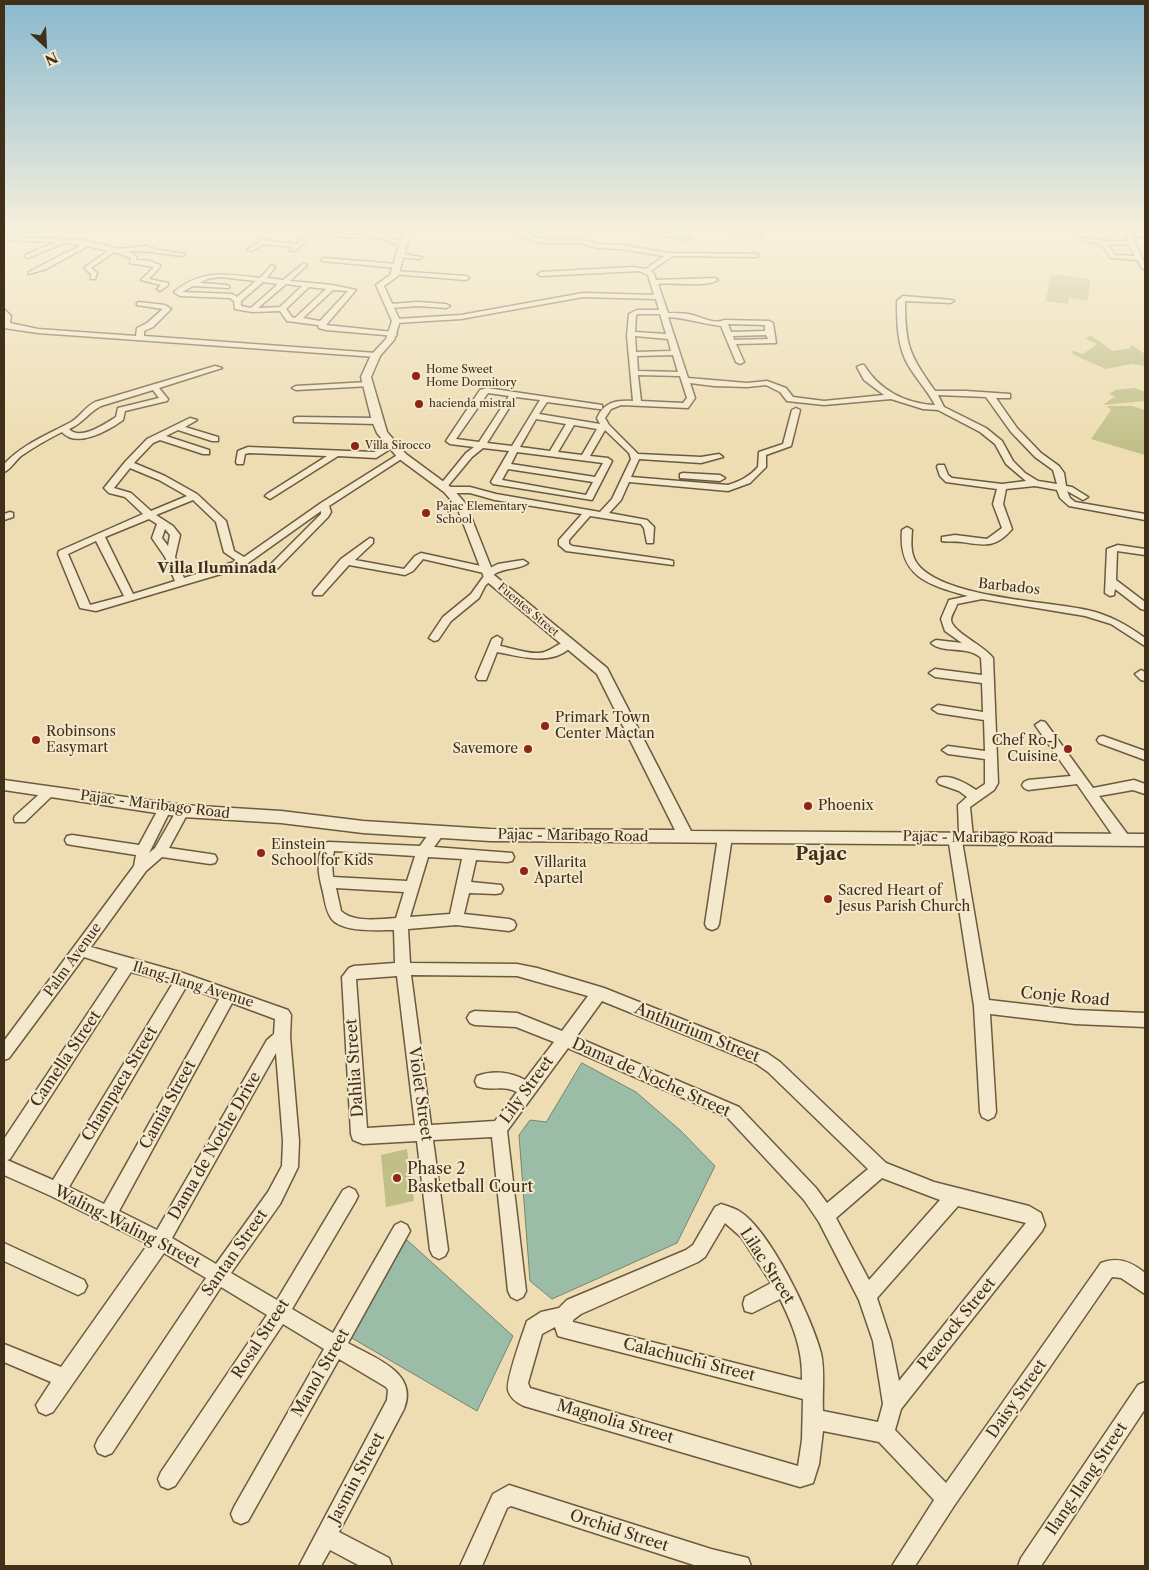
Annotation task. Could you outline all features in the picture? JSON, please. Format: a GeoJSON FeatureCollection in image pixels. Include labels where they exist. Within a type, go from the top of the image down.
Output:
{"type":"FeatureCollection","features":[{"type":"Feature","properties":{"kind":"street"},"geometry":{"type":"LineString","coordinates":[[140,338],[140,330],[150,325],[167,309],[165,307],[150,305]]}},
{"type":"Feature","properties":{"kind":"street"},"geometry":{"type":"LineString","coordinates":[[238,305],[238,307],[252,310],[282,309],[286,305]]}},
{"type":"Feature","properties":{"kind":"street"},"geometry":{"type":"LineString","coordinates":[[252,310],[257,305]]}},
{"type":"Feature","properties":{"kind":"street"},"geometry":{"type":"LineString","coordinates":[[297,320],[313,305]]}},
{"type":"Feature","properties":{"kind":"street"},"geometry":{"type":"LineString","coordinates":[[322,323],[339,305]]}},
{"type":"Feature","properties":{"kind":"street"},"geometry":{"type":"LineString","coordinates":[[394,328],[390,306],[400,305]]}},
{"type":"Feature","properties":{"kind":"street"},"geometry":{"type":"LineString","coordinates":[[436,305],[446,306]]}},
{"type":"Feature","properties":{"kind":"street"},"geometry":{"type":"LineString","coordinates":[[322,323],[322,326],[326,328],[394,328],[526,305]]}},
{"type":"Feature","properties":{"kind":"street"},"geometry":{"type":"LineString","coordinates":[[602,515],[616,500],[634,456],[633,452],[605,426],[601,418],[604,410],[611,404],[687,405],[691,398],[675,354],[662,305]]}},
{"type":"Feature","properties":{"kind":"street"},"geometry":{"type":"LineString","coordinates":[[901,305],[901,335],[909,359],[937,399],[940,408]]}},
{"type":"Feature","properties":{"kind":"street"},"geometry":{"type":"LineString","coordinates":[[282,309],[290,318],[322,323]]}},
{"type":"Feature","properties":{"kind":"street"},"geometry":{"type":"LineString","coordinates":[[4,310],[7,316],[5,326],[38,331],[376,355]]}},
{"type":"Feature","properties":{"kind":"street"},"geometry":{"type":"LineString","coordinates":[[638,404],[631,334],[633,313],[665,313],[724,324],[724,322],[769,323],[769,333],[773,341],[732,342]]}},
{"type":"Feature","properties":{"kind":"street"},"geometry":{"type":"LineString","coordinates":[[724,324],[740,362]]}},
{"type":"Feature","properties":{"kind":"street","name":"Fuentes Street"},"geometry":{"type":"LineString","coordinates":[[394,328],[390,340],[376,355],[366,377],[377,421],[382,433],[402,456],[446,489],[462,506],[488,573],[602,671],[686,837]]}},
{"type":"Feature","properties":{"kind":"street"},"geometry":{"type":"LineString","coordinates":[[728,334],[769,333]]}},
{"type":"Feature","properties":{"kind":"street"},"geometry":{"type":"LineString","coordinates":[[631,334],[671,337]]}},
{"type":"Feature","properties":{"kind":"street"},"geometry":{"type":"LineString","coordinates":[[633,354],[675,354]]}},
{"type":"Feature","properties":{"kind":"street"},"geometry":{"type":"LineString","coordinates":[[861,367],[867,378],[891,397],[923,407],[940,408],[983,430],[999,443],[1009,462],[1022,475],[1035,483]]}},
{"type":"Feature","properties":{"kind":"street"},"geometry":{"type":"LineString","coordinates":[[4,469],[16,456],[43,438],[76,423],[92,407],[98,404],[218,368]]}},
{"type":"Feature","properties":{"kind":"street"},"geometry":{"type":"LineString","coordinates":[[635,373],[683,377],[714,384],[747,386],[767,383],[782,390],[790,399],[816,403],[891,397]]}},
{"type":"Feature","properties":{"kind":"street"},"geometry":{"type":"LineString","coordinates":[[296,388],[368,384]]}},
{"type":"Feature","properties":{"kind":"street"},"geometry":{"type":"LineString","coordinates":[[64,429],[71,436],[79,436],[107,426],[120,418],[121,410],[164,398],[155,388]]}},
{"type":"Feature","properties":{"kind":"street"},"geometry":{"type":"LineString","coordinates":[[545,399],[533,416],[515,448],[506,466],[496,482],[590,498],[608,461],[515,448],[482,444],[450,442],[450,439],[483,392],[488,390],[599,407]]}},
{"type":"Feature","properties":{"kind":"street"},"geometry":{"type":"LineString","coordinates":[[932,393],[966,392],[1007,396]]}},
{"type":"Feature","properties":{"kind":"street"},"geometry":{"type":"LineString","coordinates":[[446,489],[469,455],[482,444],[514,394]]}},
{"type":"Feature","properties":{"kind":"street"},"geometry":{"type":"LineString","coordinates":[[989,395],[1012,426],[1039,456],[1056,467],[1062,480],[1063,497],[1072,504],[1145,517]]}},
{"type":"Feature","properties":{"kind":"street"},"geometry":{"type":"LineString","coordinates":[[626,476],[728,488],[743,484],[753,478],[762,467],[762,454],[787,446],[796,410]]}},
{"type":"Feature","properties":{"kind":"street"},"geometry":{"type":"LineString","coordinates":[[533,416],[602,427],[585,458]]}},
{"type":"Feature","properties":{"kind":"street"},"geometry":{"type":"LineString","coordinates":[[170,558],[175,535],[148,514],[128,495],[112,492],[109,488],[150,441],[193,420]]}},
{"type":"Feature","properties":{"kind":"street"},"geometry":{"type":"LineString","coordinates":[[297,420],[377,421]]}},
{"type":"Feature","properties":{"kind":"street"},"geometry":{"type":"LineString","coordinates":[[553,454],[571,422]]}},
{"type":"Feature","properties":{"kind":"street"},"geometry":{"type":"LineString","coordinates":[[179,428],[215,439]]}},
{"type":"Feature","properties":{"kind":"street"},"geometry":{"type":"LineString","coordinates":[[160,436],[206,452]]}},
{"type":"Feature","properties":{"kind":"street"},"geometry":{"type":"LineString","coordinates":[[240,462],[242,448],[334,455],[376,454],[392,444]]}},
{"type":"Feature","properties":{"kind":"street"},"geometry":{"type":"LineString","coordinates":[[270,496],[334,455]]}},
{"type":"Feature","properties":{"kind":"street"},"geometry":{"type":"LineString","coordinates":[[194,496],[64,551],[62,554],[84,606],[89,608],[237,566],[324,505],[402,456]]}},
{"type":"Feature","properties":{"kind":"street"},"geometry":{"type":"LineString","coordinates":[[634,456],[701,460],[719,456]]}},
{"type":"Feature","properties":{"kind":"street"},"geometry":{"type":"LineString","coordinates":[[128,464],[162,478],[194,496],[220,521],[229,552],[244,561]]}},
{"type":"Feature","properties":{"kind":"street"},"geometry":{"type":"LineString","coordinates":[[506,466],[599,480]]}},
{"type":"Feature","properties":{"kind":"street"},"geometry":{"type":"LineString","coordinates":[[941,467],[944,476],[949,480],[1002,487],[1035,483],[1061,487],[1083,498]]}},
{"type":"Feature","properties":{"kind":"street"},"geometry":{"type":"LineString","coordinates":[[626,476],[720,478]]}},
{"type":"Feature","properties":{"kind":"street"},"geometry":{"type":"LineString","coordinates":[[945,539],[958,538],[984,544],[1000,537],[1007,529],[997,504],[997,496],[1002,487]]}},
{"type":"Feature","properties":{"kind":"street"},"geometry":{"type":"LineString","coordinates":[[446,489],[470,490],[495,497],[647,524],[650,541]]}},
{"type":"Feature","properties":{"kind":"street"},"geometry":{"type":"LineString","coordinates":[[270,570],[325,515],[324,505]]}},
{"type":"Feature","properties":{"kind":"street"},"geometry":{"type":"LineString","coordinates":[[587,514],[564,540],[564,545],[569,548],[668,563]]}},
{"type":"Feature","properties":{"kind":"street"},"geometry":{"type":"LineString","coordinates":[[162,523],[157,538],[170,558],[181,582]]}},
{"type":"Feature","properties":{"kind":"street"},"geometry":{"type":"LineString","coordinates":[[907,530],[906,551],[920,572],[937,584],[982,596]]}},
{"type":"Feature","properties":{"kind":"street"},"geometry":{"type":"LineString","coordinates":[[98,536],[129,597]]}},
{"type":"Feature","properties":{"kind":"street"},"geometry":{"type":"LineString","coordinates":[[318,593],[345,561],[354,556],[370,541]]}},
{"type":"Feature","properties":{"kind":"street"},"geometry":{"type":"LineString","coordinates":[[1110,593],[1111,551],[1114,548],[1145,552]]}},
{"type":"Feature","properties":{"kind":"street"},"geometry":{"type":"LineString","coordinates":[[260,550],[280,558]]}},
{"type":"Feature","properties":{"kind":"street"},"geometry":{"type":"LineString","coordinates":[[345,561],[405,572],[410,570],[418,558],[422,556],[488,573]]}},
{"type":"Feature","properties":{"kind":"street"},"geometry":{"type":"LineString","coordinates":[[434,638],[447,619],[476,596],[488,573],[498,567],[523,563]]}},
{"type":"Feature","properties":{"kind":"street"},"geometry":{"type":"LineString","coordinates":[[1111,581],[1145,607]]}},
{"type":"Feature","properties":{"kind":"street","name":"Barbados"},"geometry":{"type":"LineString","coordinates":[[961,837],[964,806],[975,796],[990,787],[992,783],[990,717],[987,658],[949,629],[946,619],[953,602],[982,596],[1093,614],[1120,625],[1145,643]]}},
{"type":"Feature","properties":{"kind":"street"},"geometry":{"type":"LineString","coordinates":[[482,677],[496,643],[539,657],[551,654],[570,644]]}},
{"type":"Feature","properties":{"kind":"street"},"geometry":{"type":"LineString","coordinates":[[936,643],[974,648]]}},
{"type":"Feature","properties":{"kind":"street"},"geometry":{"type":"LineString","coordinates":[[935,673],[988,680]]}},
{"type":"Feature","properties":{"kind":"street"},"geometry":{"type":"LineString","coordinates":[[938,709],[990,717]]}},
{"type":"Feature","properties":{"kind":"street"},"geometry":{"type":"LineString","coordinates":[[1040,725],[1123,839]]}},
{"type":"Feature","properties":{"kind":"street"},"geometry":{"type":"LineString","coordinates":[[1103,740],[1145,756]]}},
{"type":"Feature","properties":{"kind":"street"},"geometry":{"type":"LineString","coordinates":[[948,750],[991,756]]}},
{"type":"Feature","properties":{"kind":"street"},"geometry":{"type":"LineString","coordinates":[[1028,785],[1080,779]]}},
{"type":"Feature","properties":{"kind":"street"},"geometry":{"type":"LineString","coordinates":[[943,781],[963,788],[975,796]]}},
{"type":"Feature","properties":{"kind":"street","name":"Pajac - Maribago Road"},"geometry":{"type":"LineString","coordinates":[[4,785],[165,810],[281,817],[363,827],[438,832],[552,836],[961,837],[1145,840]]}},
{"type":"Feature","properties":{"kind":"street"},"geometry":{"type":"LineString","coordinates":[[1090,793],[1134,785],[1145,789]]}},
{"type":"Feature","properties":{"kind":"street"},"geometry":{"type":"LineString","coordinates":[[20,819],[49,792]]}},
{"type":"Feature","properties":{"kind":"street","name":"Palm Avenue"},"geometry":{"type":"LineString","coordinates":[[141,866],[143,851],[165,810]]}},
{"type":"Feature","properties":{"kind":"street","name":"Palm Avenue"},"geometry":{"type":"LineString","coordinates":[[4,1053],[141,866],[160,852],[183,811]]}},
{"type":"Feature","properties":{"kind":"street"},"geometry":{"type":"LineString","coordinates":[[401,925],[423,852],[438,832]]}},
{"type":"Feature","properties":{"kind":"street"},"geometry":{"type":"LineString","coordinates":[[712,924],[725,837]]}},
{"type":"Feature","properties":{"kind":"street"},"geometry":{"type":"LineString","coordinates":[[961,837],[982,1006],[988,1112]]}},
{"type":"Feature","properties":{"kind":"street"},"geometry":{"type":"LineString","coordinates":[[72,840],[143,851]]}},
{"type":"Feature","properties":{"kind":"street"},"geometry":{"type":"LineString","coordinates":[[508,857],[334,846],[330,847],[325,870],[338,918],[358,923],[401,925],[456,919],[509,925]]}},
{"type":"Feature","properties":{"kind":"street"},"geometry":{"type":"LineString","coordinates":[[160,852],[210,859]]}},
{"type":"Feature","properties":{"kind":"street"},"geometry":{"type":"LineString","coordinates":[[456,919],[470,855]]}},
{"type":"Feature","properties":{"kind":"street"},"geometry":{"type":"LineString","coordinates":[[327,882],[413,887]]}},
{"type":"Feature","properties":{"kind":"street"},"geometry":{"type":"LineString","coordinates":[[463,887],[496,889]]}},
{"type":"Feature","properties":{"kind":"street","name":"Violet Street"},"geometry":{"type":"LineString","coordinates":[[401,925],[403,968],[439,1250]]}},
{"type":"Feature","properties":{"kind":"street","name":"Ilang-Ilang Avenue"},"geometry":{"type":"LineString","coordinates":[[81,950],[128,965],[183,979],[283,1015],[282,1036]]}},
{"type":"Feature","properties":{"kind":"street","name":"Camella Street"},"geometry":{"type":"LineString","coordinates":[[4,1153],[128,965]]}},
{"type":"Feature","properties":{"kind":"street","name":"Anthurium Street"},"geometry":{"type":"LineString","coordinates":[[403,968],[517,970],[537,974],[599,993],[761,1058],[774,1066],[880,1168],[900,1179],[954,1196],[1029,1215],[1035,1219]]}},
{"type":"Feature","properties":{"kind":"street","name":"Dahlia Street"},"geometry":{"type":"LineString","coordinates":[[403,968],[354,972],[349,976],[360,1134],[363,1136],[499,1129]]}},
{"type":"Feature","properties":{"kind":"street","name":"Champaca Street"},"geometry":{"type":"LineString","coordinates":[[57,1190],[183,979]]}},
{"type":"Feature","properties":{"kind":"street","name":"Lily Street"},"geometry":{"type":"LineString","coordinates":[[517,1291],[499,1129],[599,993]]}},
{"type":"Feature","properties":{"kind":"street","name":"Camia Street"},"geometry":{"type":"LineString","coordinates":[[107,1214],[229,995]]}},
{"type":"Feature","properties":{"kind":"street","name":"Conje Road"},"geometry":{"type":"LineString","coordinates":[[982,1006],[1075,1017],[1145,1020]]}},
{"type":"Feature","properties":{"kind":"street","name":"Dama de Noche Street"},"geometry":{"type":"LineString","coordinates":[[475,1018],[517,1020],[732,1112],[810,1194],[825,1216],[867,1296],[882,1341],[893,1404]]}},
{"type":"Feature","properties":{"kind":"street","name":"Dama de Noche Drive"},"geometry":{"type":"LineString","coordinates":[[46,1405],[160,1241],[272,1045],[282,1036]]}},
{"type":"Feature","properties":{"kind":"street","name":"Santan Street"},"geometry":{"type":"LineString","coordinates":[[105,1446],[219,1274],[274,1198],[290,1167],[291,1142],[282,1036]]}},
{"type":"Feature","properties":{"kind":"street"},"geometry":{"type":"LineString","coordinates":[[483,1081],[510,1080],[528,1090]]}},
{"type":"Feature","properties":{"kind":"street","name":"Waling-Waling Street"},"geometry":{"type":"LineString","coordinates":[[4,1167],[57,1190],[160,1241],[219,1274],[393,1380],[398,1387]]}},
{"type":"Feature","properties":{"kind":"street"},"geometry":{"type":"LineString","coordinates":[[825,1216],[880,1168]]}},
{"type":"Feature","properties":{"kind":"street","name":"Rosal Street"},"geometry":{"type":"LineString","coordinates":[[168,1478],[280,1312],[348,1196]]}},
{"type":"Feature","properties":{"kind":"street"},"geometry":{"type":"LineString","coordinates":[[867,1296],[954,1196]]}},
{"type":"Feature","properties":{"kind":"street","name":"Lilac Street"},"geometry":{"type":"LineString","coordinates":[[564,1322],[574,1307],[692,1256],[698,1251],[721,1213],[735,1217],[752,1236],[784,1286],[798,1316],[811,1354],[814,1419],[806,1476]]}},
{"type":"Feature","properties":{"kind":"street","name":"Peacock Street"},"geometry":{"type":"LineString","coordinates":[[884,1433],[893,1404],[1036,1225],[1035,1219]]}},
{"type":"Feature","properties":{"kind":"street","name":"Manol Street"},"geometry":{"type":"LineString","coordinates":[[241,1514],[401,1231]]}},
{"type":"Feature","properties":{"kind":"street"},"geometry":{"type":"LineString","coordinates":[[6,1258],[78,1286]]}},
{"type":"Feature","properties":{"kind":"street","name":"Daisy Street"},"geometry":{"type":"LineString","coordinates":[[903,1566],[947,1498],[1107,1269],[1117,1266],[1127,1270],[1145,1285]]}},
{"type":"Feature","properties":{"kind":"street"},"geometry":{"type":"LineString","coordinates":[[752,1304],[784,1286]]}},
{"type":"Feature","properties":{"kind":"street","name":"Magnolia Street"},"geometry":{"type":"LineString","coordinates":[[564,1322],[548,1319],[534,1328],[518,1383],[518,1390],[524,1396],[800,1477],[806,1476]]}},
{"type":"Feature","properties":{"kind":"street","name":"Calachuchi Street"},"geometry":{"type":"LineString","coordinates":[[564,1322],[813,1392]]}},
{"type":"Feature","properties":{"kind":"street"},"geometry":{"type":"LineString","coordinates":[[4,1353],[65,1378]]}},
{"type":"Feature","properties":{"kind":"street","name":"Jasmin Street"},"geometry":{"type":"LineString","coordinates":[[310,1566],[396,1402],[398,1387]]}},
{"type":"Feature","properties":{"kind":"street","name":"Ilang-Ilang Street"},"geometry":{"type":"LineString","coordinates":[[1030,1566],[1145,1392]]}},
{"type":"Feature","properties":{"kind":"street"},"geometry":{"type":"LineString","coordinates":[[814,1419],[884,1433],[947,1498]]}},
{"type":"Feature","properties":{"kind":"street","name":"Orchid Street"},"geometry":{"type":"LineString","coordinates":[[471,1566],[500,1500],[509,1495],[711,1563],[740,1566]]}},
{"type":"Feature","properties":{"kind":"street"},"geometry":{"type":"LineString","coordinates":[[326,1536],[381,1566]]}},
{"type":"Feature","properties":{"kind":"shaded area"},"geometry":{"type":"Polygon","coordinates":[[[1090,335],[1113,351],[1133,346],[1145,354],[1145,366],[1132,364],[1106,369],[1074,355],[1071,350],[1083,354],[1097,344],[1086,339],[1090,335]]]}},
{"type":"Feature","properties":{"kind":"shaded area"},"geometry":{"type":"Polygon","coordinates":[[[1135,388],[1145,392],[1145,401],[1103,405],[1116,397],[1109,394],[1115,390],[1135,388]]]}},
{"type":"Feature","properties":{"kind":"shaded area"},"geometry":{"type":"Polygon","coordinates":[[[1107,406],[1132,406],[1145,410],[1145,455],[1091,439],[1111,410],[1107,406]]]}},
{"type":"Feature","properties":{"kind":"shaded area"},"geometry":{"type":"Polygon","coordinates":[[[582,1063],[636,1092],[681,1131],[715,1166],[677,1243],[552,1299],[530,1281],[519,1135],[530,1120],[546,1122],[582,1063]]]}},
{"type":"Feature","properties":{"kind":"shaded area","name":"Phase 2 Basketball Court"},"geometry":{"type":"Polygon","coordinates":[[[407,1149],[414,1201],[386,1207],[381,1155],[407,1149]]]}},
{"type":"Feature","properties":{"kind":"shaded area"},"geometry":{"type":"Polygon","coordinates":[[[407,1240],[513,1336],[477,1411],[350,1337],[407,1240]]]}},
{"type":"Feature","properties":{"kind":"place","name":"Home Sweet Home Dormitory"},"geometry":{"type":"Point","coordinates":[416,376]}},
{"type":"Feature","properties":{"kind":"place","name":"hacienda mistral"},"geometry":{"type":"Point","coordinates":[419,404]}},
{"type":"Feature","properties":{"kind":"place","name":"Villa Sirocco"},"geometry":{"type":"Point","coordinates":[355,446]}},
{"type":"Feature","properties":{"kind":"place","name":"Pajac Elementary School"},"geometry":{"type":"Point","coordinates":[426,513]}},
{"type":"Feature","properties":{"kind":"place","name":"Primark Town Center Mactan"},"geometry":{"type":"Point","coordinates":[545,726]}},
{"type":"Feature","properties":{"kind":"place","name":"Robinsons Easymart"},"geometry":{"type":"Point","coordinates":[36,740]}},
{"type":"Feature","properties":{"kind":"place","name":"Savemore"},"geometry":{"type":"Point","coordinates":[528,749]}},
{"type":"Feature","properties":{"kind":"place","name":"Chef Ro-J Cuisine"},"geometry":{"type":"Point","coordinates":[1068,749]}},
{"type":"Feature","properties":{"kind":"place","name":"Phoenix"},"geometry":{"type":"Point","coordinates":[808,806]}},
{"type":"Feature","properties":{"kind":"place","name":"Einstein School for Kids"},"geometry":{"type":"Point","coordinates":[261,853]}},
{"type":"Feature","properties":{"kind":"place","name":"Villarita Apartel"},"geometry":{"type":"Point","coordinates":[524,871]}},
{"type":"Feature","properties":{"kind":"place","name":"Sacred Heart of Jesus Parish Church"},"geometry":{"type":"Point","coordinates":[828,899]}},
{"type":"Feature","properties":{"kind":"place","name":"Phase 2 Basketball Court"},"geometry":{"type":"Point","coordinates":[397,1178]}},
{"type":"Feature","properties":{"kind":"district","name":"Villa Iluminada"},"geometry":{"type":"Point","coordinates":[217,569]}},
{"type":"Feature","properties":{"kind":"district","name":"Pajac"},"geometry":{"type":"Point","coordinates":[821,855]}}]}
